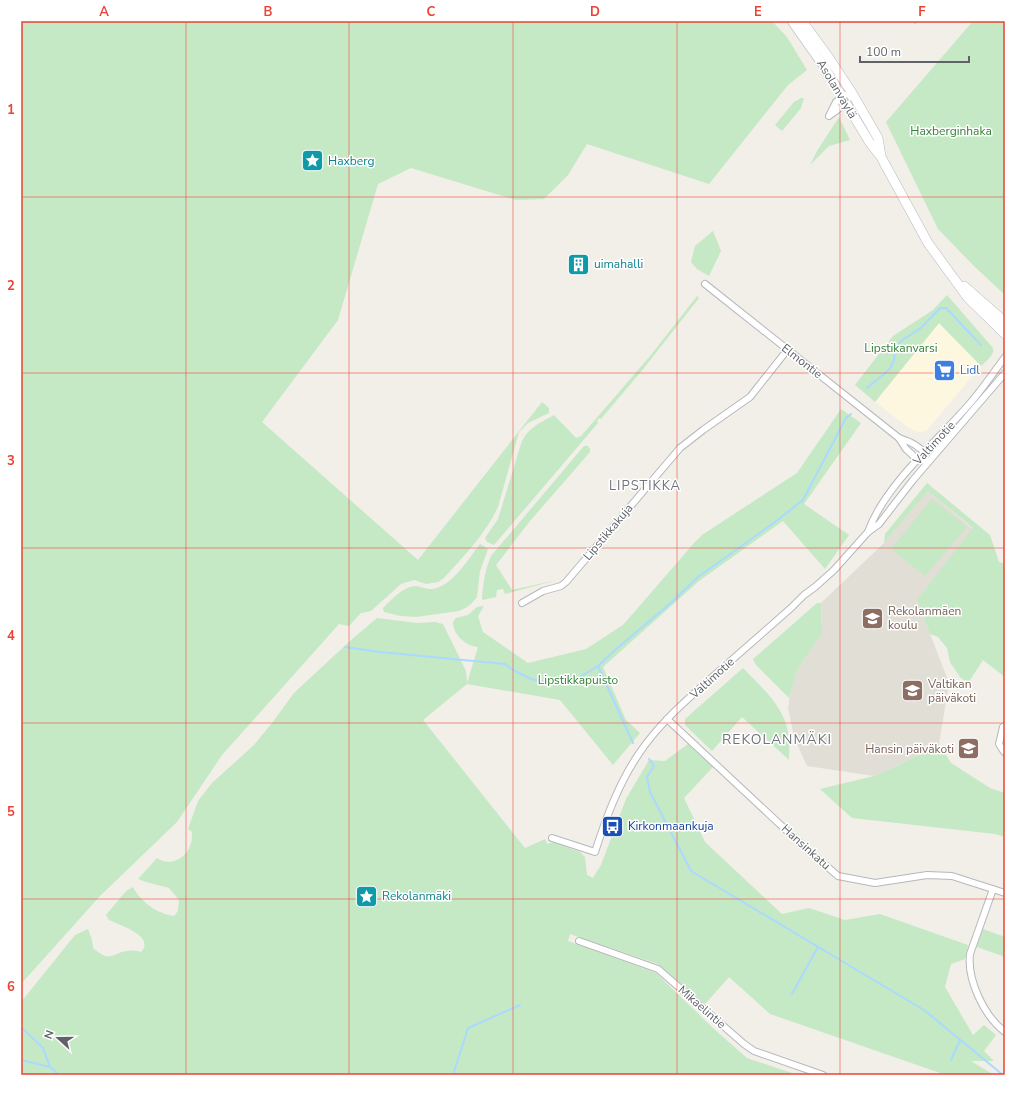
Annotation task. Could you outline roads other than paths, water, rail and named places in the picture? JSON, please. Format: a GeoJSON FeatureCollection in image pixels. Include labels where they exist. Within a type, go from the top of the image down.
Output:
{"type":"FeatureCollection","features":[{"type":"Feature","properties":{"kind":"main road","name":"Asolanväylä"},"geometry":{"type":"LineString","coordinates":[[792,21],[824,64],[870,143],[881,157],[928,243],[968,298],[1005,334]]}},
{"type":"Feature","properties":{"kind":"main road","name":"Asolanväylä"},"geometry":{"type":"LineString","coordinates":[[802,21],[852,93],[878,138],[881,157]]}},
{"type":"Feature","properties":{"kind":"main road","name":"Asolanväylä"},"geometry":{"type":"LineString","coordinates":[[954,277],[1005,322]]}},
{"type":"Feature","properties":{"kind":"street"},"geometry":{"type":"LineString","coordinates":[[844,100],[852,93]]}},
{"type":"Feature","properties":{"kind":"street","name":"Elmontie"},"geometry":{"type":"LineString","coordinates":[[705,284],[899,438],[906,449],[918,460]]}},
{"type":"Feature","properties":{"kind":"street","name":"Lipstikkakuja"},"geometry":{"type":"LineString","coordinates":[[522,603],[543,591],[561,586],[566,582],[680,448],[702,430],[750,397],[788,349]]}},
{"type":"Feature","properties":{"kind":"street","name":"Valtimotie"},"geometry":{"type":"LineString","coordinates":[[868,532],[873,520],[888,497],[924,452],[973,401],[1005,357]]}},
{"type":"Feature","properties":{"kind":"street","name":"Valtimotie"},"geometry":{"type":"LineString","coordinates":[[552,838],[595,852],[609,811],[622,781],[648,740],[667,719],[804,595],[815,587],[850,553],[868,532],[879,524],[894,502],[1005,373]]}},
{"type":"Feature","properties":{"kind":"street","name":"Elmontie"},"geometry":{"type":"LineString","coordinates":[[899,438],[912,442],[924,452],[929,461]]}},
{"type":"Feature","properties":{"kind":"street"},"geometry":{"type":"LineString","coordinates":[[918,460],[929,461]]}},
{"type":"Feature","properties":{"kind":"street","name":"Hansinkatu"},"geometry":{"type":"LineString","coordinates":[[667,719],[838,876],[875,884],[927,875],[952,876],[1005,893]]}},
{"type":"Feature","properties":{"kind":"street"},"geometry":{"type":"LineString","coordinates":[[1005,726],[1003,727],[999,744],[1005,752]]}},
{"type":"Feature","properties":{"kind":"street"},"geometry":{"type":"LineString","coordinates":[[993,889],[970,954],[969,965],[972,981],[989,1015],[998,1027],[1005,1032]]}},
{"type":"Feature","properties":{"kind":"street","name":"Mikaelintie"},"geometry":{"type":"LineString","coordinates":[[579,941],[658,969],[754,1051],[823,1075]]}},
{"type":"Feature","properties":{"kind":"waterway"},"geometry":{"type":"LineString","coordinates":[[867,388],[890,369],[894,360],[895,351],[901,341],[921,328],[940,308],[946,308],[981,345]]}},
{"type":"Feature","properties":{"kind":"waterway"},"geometry":{"type":"LineString","coordinates":[[633,743],[598,666],[673,601],[698,577],[803,500],[846,418],[851,414]]}},
{"type":"Feature","properties":{"kind":"waterway"},"geometry":{"type":"LineString","coordinates":[[345,647],[380,652],[505,664],[531,679],[549,683],[570,683],[598,666]]}},
{"type":"Feature","properties":{"kind":"waterway"},"geometry":{"type":"LineString","coordinates":[[649,759],[654,766],[647,777],[650,792],[691,871],[924,1010],[1003,1075]]}},
{"type":"Feature","properties":{"kind":"waterway"},"geometry":{"type":"LineString","coordinates":[[792,994],[818,947]]}},
{"type":"Feature","properties":{"kind":"waterway"},"geometry":{"type":"LineString","coordinates":[[453,1075],[468,1028],[520,1005]]}},
{"type":"Feature","properties":{"kind":"waterway"},"geometry":{"type":"LineString","coordinates":[[21,1027],[43,1048],[50,1067]]}},
{"type":"Feature","properties":{"kind":"waterway"},"geometry":{"type":"LineString","coordinates":[[951,1060],[960,1040]]}},
{"type":"Feature","properties":{"kind":"waterway"},"geometry":{"type":"LineString","coordinates":[[21,1060],[50,1067],[59,1075]]}},
{"type":"Feature","properties":{"kind":"place","name":"Haxberg"},"geometry":{"type":"Point","coordinates":[312,161]}},
{"type":"Feature","properties":{"kind":"place","name":"uimahalli"},"geometry":{"type":"Point","coordinates":[578,264]}},
{"type":"Feature","properties":{"kind":"place","name":"Lidl"},"geometry":{"type":"Point","coordinates":[944,370]}},
{"type":"Feature","properties":{"kind":"place","name":"Rekolanmäen koulu"},"geometry":{"type":"Point","coordinates":[873,618]}},
{"type":"Feature","properties":{"kind":"place","name":"Valtikan päiväkoti"},"geometry":{"type":"Point","coordinates":[913,691]}},
{"type":"Feature","properties":{"kind":"place","name":"Hansin päiväkoti"},"geometry":{"type":"Point","coordinates":[969,749]}},
{"type":"Feature","properties":{"kind":"place","name":"Kirkonmaankuja"},"geometry":{"type":"Point","coordinates":[613,826]}},
{"type":"Feature","properties":{"kind":"place","name":"Rekolanmäki"},"geometry":{"type":"Point","coordinates":[367,896]}},
{"type":"Feature","properties":{"kind":"district","name":"LIPSTIKKA"},"geometry":{"type":"Point","coordinates":[645,486]}},
{"type":"Feature","properties":{"kind":"district","name":"REKOLANMÄKI"},"geometry":{"type":"Point","coordinates":[777,739]}},
{"type":"Feature","properties":{"kind":"park label","name":"Haxberginhaka"},"geometry":{"type":"Point","coordinates":[951,131]}},
{"type":"Feature","properties":{"kind":"park label","name":"Lipstikanvarsi"},"geometry":{"type":"Point","coordinates":[901,348]}},
{"type":"Feature","properties":{"kind":"park label","name":"Lipstikkapuisto"},"geometry":{"type":"Point","coordinates":[578,680]}}]}
